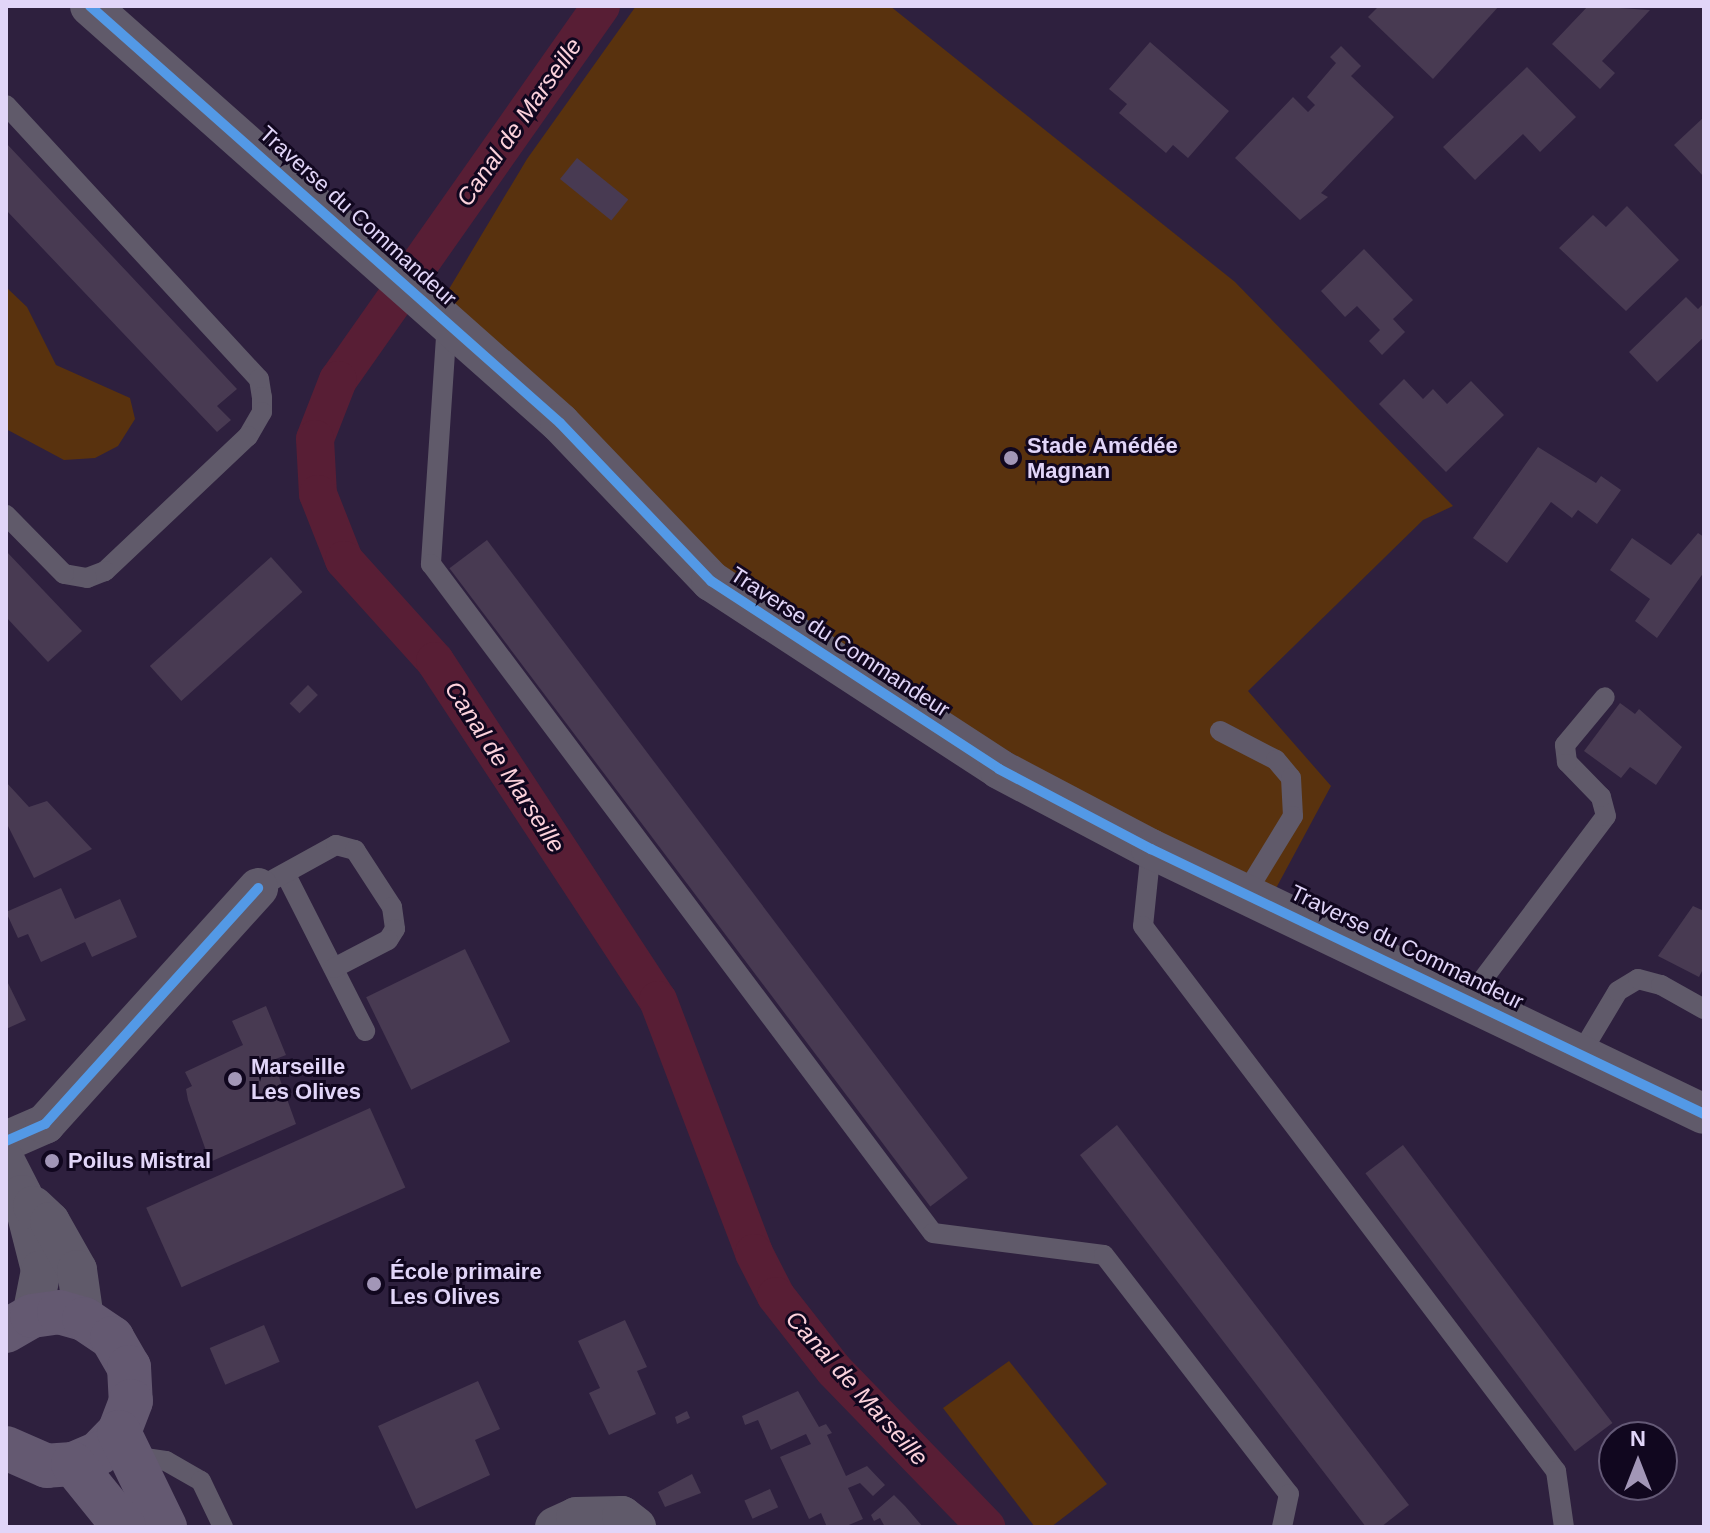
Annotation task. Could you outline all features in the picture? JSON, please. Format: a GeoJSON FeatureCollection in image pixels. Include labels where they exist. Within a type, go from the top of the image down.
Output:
{"type":"FeatureCollection","features":[{"type":"Feature","properties":{"kind":"main road"},"geometry":{"type":"LineString","coordinates":[[19,1324],[59,1312],[84,1319],[112,1338],[129,1367],[131,1401],[125,1444],[165,1527]]}},
{"type":"Feature","properties":{"kind":"main road"},"geometry":{"type":"LineString","coordinates":[[6,1448],[47,1466],[73,1464],[125,1444]]}},
{"type":"Feature","properties":{"kind":"main road"},"geometry":{"type":"LineString","coordinates":[[73,1464],[124,1527]]}},
{"type":"Feature","properties":{"kind":"street","name":"Traverse du Commandeur"},"geometry":{"type":"LineString","coordinates":[[90,6],[560,423],[711,581],[999,769],[1151,849],[1702,1109]]}},
{"type":"Feature","properties":{"kind":"street"},"geometry":{"type":"LineString","coordinates":[[6,1141],[45,1124],[272,882]]}},
{"type":"Feature","properties":{"kind":"street"},"geometry":{"type":"LineString","coordinates":[[14,1179],[50,1222],[77,1270],[84,1319]]}},
{"type":"Feature","properties":{"kind":"street"},"geometry":{"type":"LineString","coordinates":[[14,1179],[41,1270],[19,1324]]}},
{"type":"Feature","properties":{"kind":"street"},"geometry":{"type":"LineString","coordinates":[[555,1527],[576,1517],[622,1516],[636,1527]]}},
{"type":"Feature","properties":{"kind":"lane"},"geometry":{"type":"LineString","coordinates":[[6,105],[259,379],[262,412],[248,436],[105,571],[87,578],[64,574],[6,515]]}},
{"type":"Feature","properties":{"kind":"lane"},"geometry":{"type":"LineString","coordinates":[[433,310],[431,564],[933,1233],[1104,1255],[1289,1494],[1286,1525]]}},
{"type":"Feature","properties":{"kind":"lane"},"geometry":{"type":"LineString","coordinates":[[1468,999],[1606,816],[1601,797],[1567,762],[1565,745],[1605,697]]}},
{"type":"Feature","properties":{"kind":"lane"},"geometry":{"type":"LineString","coordinates":[[1220,731],[1276,760],[1291,778],[1293,816],[1246,893]]}},
{"type":"Feature","properties":{"kind":"lane"},"geometry":{"type":"LineString","coordinates":[[334,968],[388,940],[395,929],[392,907],[355,850],[336,845],[272,882],[334,968],[365,1031]]}},
{"type":"Feature","properties":{"kind":"lane"},"geometry":{"type":"LineString","coordinates":[[1151,849],[1143,926],[1556,1471],[1564,1527]]}},
{"type":"Feature","properties":{"kind":"lane"},"geometry":{"type":"LineString","coordinates":[[1581,1053],[1618,991],[1638,979],[1661,985],[1704,1009]]}},
{"type":"Feature","properties":{"kind":"lane"},"geometry":{"type":"LineString","coordinates":[[125,1444],[166,1461],[201,1481],[223,1527]]}},
{"type":"Feature","properties":{"kind":"shaded area","name":"Stade Amédée Magnan"},"geometry":{"type":"Polygon","coordinates":[[[636,6],[890,6],[1235,282],[1453,506],[1423,520],[1248,691],[1331,786],[1274,892],[1130,825],[812,632],[713,560],[443,299],[527,159],[636,6]]]}},
{"type":"Feature","properties":{"kind":"shaded area"},"geometry":{"type":"Polygon","coordinates":[[[6,287],[27,307],[56,365],[130,398],[135,419],[118,446],[95,458],[64,460],[6,429],[6,287]]]}},
{"type":"Feature","properties":{"kind":"shaded area"},"geometry":{"type":"Polygon","coordinates":[[[1009,1361],[1107,1484],[1051,1527],[1035,1527],[943,1408],[1009,1361]]]}},
{"type":"Feature","properties":{"kind":"building"},"geometry":{"type":"Polygon","coordinates":[[[1379,6],[1499,6],[1433,79],[1368,17],[1379,6]]]}},
{"type":"Feature","properties":{"kind":"building"},"geometry":{"type":"Polygon","coordinates":[[[1588,6],[1650,10],[1602,61],[1615,73],[1600,89],[1552,44],[1588,6]]]}},
{"type":"Feature","properties":{"kind":"building"},"geometry":{"type":"Polygon","coordinates":[[[1150,42],[1229,111],[1188,158],[1173,145],[1166,153],[1119,113],[1127,104],[1109,89],[1150,42]]]}},
{"type":"Feature","properties":{"kind":"building"},"geometry":{"type":"Polygon","coordinates":[[[1341,46],[1361,66],[1351,76],[1394,117],[1321,193],[1328,197],[1300,220],[1235,158],[1293,97],[1308,112],[1315,105],[1307,97],[1336,63],[1330,57],[1341,46]]]}},
{"type":"Feature","properties":{"kind":"building"},"geometry":{"type":"Polygon","coordinates":[[[1527,67],[1576,117],[1540,152],[1523,134],[1475,180],[1443,147],[1527,67]]]}},
{"type":"Feature","properties":{"kind":"building"},"geometry":{"type":"Polygon","coordinates":[[[1704,117],[1704,177],[1674,145],[1704,117]]]}},
{"type":"Feature","properties":{"kind":"building"},"geometry":{"type":"Polygon","coordinates":[[[6,143],[237,389],[217,406],[231,420],[217,432],[6,210],[6,143]]]}},
{"type":"Feature","properties":{"kind":"building"},"geometry":{"type":"Polygon","coordinates":[[[577,158],[628,200],[611,221],[560,179],[577,158]]]}},
{"type":"Feature","properties":{"kind":"building"},"geometry":{"type":"Polygon","coordinates":[[[1627,206],[1679,260],[1626,311],[1559,248],[1593,215],[1606,227],[1627,206]]]}},
{"type":"Feature","properties":{"kind":"building"},"geometry":{"type":"Polygon","coordinates":[[[1364,249],[1413,300],[1393,319],[1405,332],[1382,355],[1369,341],[1380,330],[1357,306],[1345,317],[1321,291],[1364,249]]]}},
{"type":"Feature","properties":{"kind":"building"},"geometry":{"type":"Polygon","coordinates":[[[1686,297],[1698,309],[1704,303],[1704,337],[1657,382],[1629,352],[1686,297]]]}},
{"type":"Feature","properties":{"kind":"building"},"geometry":{"type":"Polygon","coordinates":[[[1404,379],[1423,399],[1433,389],[1447,404],[1471,381],[1504,415],[1446,472],[1379,404],[1404,379]]]}},
{"type":"Feature","properties":{"kind":"building"},"geometry":{"type":"Polygon","coordinates":[[[1538,447],[1596,483],[1601,476],[1621,490],[1597,524],[1578,510],[1572,518],[1551,502],[1507,563],[1473,538],[1538,447]]]}},
{"type":"Feature","properties":{"kind":"building"},"geometry":{"type":"Polygon","coordinates":[[[1698,533],[1704,537],[1704,572],[1657,638],[1635,621],[1650,599],[1610,570],[1632,538],[1671,565],[1698,533]]]}},
{"type":"Feature","properties":{"kind":"building"},"geometry":{"type":"Polygon","coordinates":[[[487,540],[968,1178],[930,1206],[449,568],[487,540]]]}},
{"type":"Feature","properties":{"kind":"building"},"geometry":{"type":"Polygon","coordinates":[[[6,551],[82,631],[48,662],[6,617],[6,551]]]}},
{"type":"Feature","properties":{"kind":"building"},"geometry":{"type":"Polygon","coordinates":[[[271,557],[302,592],[181,701],[150,666],[271,557]]]}},
{"type":"Feature","properties":{"kind":"building"},"geometry":{"type":"Polygon","coordinates":[[[308,685],[318,695],[300,713],[290,703],[308,685]]]}},
{"type":"Feature","properties":{"kind":"building"},"geometry":{"type":"Polygon","coordinates":[[[1620,703],[1635,714],[1639,709],[1682,747],[1656,785],[1630,767],[1621,778],[1584,751],[1620,703]]]}},
{"type":"Feature","properties":{"kind":"building"},"geometry":{"type":"Polygon","coordinates":[[[6,782],[29,807],[47,801],[92,849],[34,878],[6,822],[6,782]]]}},
{"type":"Feature","properties":{"kind":"building"},"geometry":{"type":"Polygon","coordinates":[[[61,888],[75,919],[120,899],[137,937],[92,957],[85,942],[41,962],[28,934],[18,938],[6,912],[61,888]]]}},
{"type":"Feature","properties":{"kind":"building"},"geometry":{"type":"Polygon","coordinates":[[[1693,906],[1704,911],[1704,967],[1699,977],[1658,956],[1693,906]]]}},
{"type":"Feature","properties":{"kind":"building"},"geometry":{"type":"Polygon","coordinates":[[[465,949],[510,1042],[411,1090],[366,997],[465,949]]]}},
{"type":"Feature","properties":{"kind":"building"},"geometry":{"type":"Polygon","coordinates":[[[6,979],[26,1020],[6,1029],[6,979]]]}},
{"type":"Feature","properties":{"kind":"building","name":"Marseille Les Olives"},"geometry":{"type":"Polygon","coordinates":[[[266,1006],[286,1055],[273,1060],[296,1124],[210,1162],[188,1100],[186,1089],[192,1086],[185,1072],[243,1045],[232,1021],[266,1006]]]}},
{"type":"Feature","properties":{"kind":"building"},"geometry":{"type":"Polygon","coordinates":[[[370,1108],[405,1187],[182,1287],[146,1208],[370,1108]]]}},
{"type":"Feature","properties":{"kind":"building"},"geometry":{"type":"Polygon","coordinates":[[[1117,1125],[1409,1505],[1381,1527],[1366,1527],[1080,1155],[1117,1125]]]}},
{"type":"Feature","properties":{"kind":"building"},"geometry":{"type":"Polygon","coordinates":[[[1403,1145],[1611,1421],[1598,1421],[1598,1434],[1575,1451],[1365,1173],[1403,1145]]]}},
{"type":"Feature","properties":{"kind":"building"},"geometry":{"type":"Polygon","coordinates":[[[625,1320],[647,1367],[637,1371],[656,1414],[609,1435],[589,1393],[600,1388],[578,1341],[625,1320]]]}},
{"type":"Feature","properties":{"kind":"building"},"geometry":{"type":"Polygon","coordinates":[[[264,1325],[280,1362],[225,1385],[210,1348],[264,1325]]]}},
{"type":"Feature","properties":{"kind":"building"},"geometry":{"type":"Polygon","coordinates":[[[478,1381],[500,1429],[475,1440],[490,1475],[416,1509],[378,1426],[478,1381]]]}},
{"type":"Feature","properties":{"kind":"building"},"geometry":{"type":"Polygon","coordinates":[[[798,1391],[819,1427],[826,1424],[832,1433],[827,1435],[846,1476],[867,1466],[885,1485],[873,1496],[860,1483],[848,1488],[863,1519],[844,1527],[827,1527],[821,1513],[809,1519],[780,1457],[811,1444],[806,1434],[771,1450],[758,1420],[745,1425],[742,1416],[798,1391]]]}},
{"type":"Feature","properties":{"kind":"building"},"geometry":{"type":"Polygon","coordinates":[[[687,1411],[690,1418],[677,1424],[675,1417],[687,1411]]]}},
{"type":"Feature","properties":{"kind":"building"},"geometry":{"type":"Polygon","coordinates":[[[692,1474],[701,1493],[665,1507],[658,1492],[692,1474]]]}},
{"type":"Feature","properties":{"kind":"building"},"geometry":{"type":"Polygon","coordinates":[[[770,1489],[778,1507],[753,1519],[744,1500],[770,1489]]]}},
{"type":"Feature","properties":{"kind":"building"},"geometry":{"type":"Polygon","coordinates":[[[894,1495],[923,1527],[885,1527],[880,1518],[874,1521],[871,1515],[894,1495]]]}},
{"type":"Feature","properties":{"kind":"waterway","name":"Canal de Marseille"},"geometry":{"type":"LineString","coordinates":[[601,6],[338,380],[315,439],[318,494],[344,560],[435,661],[658,1000],[754,1253],[776,1296],[834,1370],[986,1527]]}},
{"type":"Feature","properties":{"kind":"cycle path"},"geometry":{"type":"LineString","coordinates":[[90,6],[560,423],[711,581],[999,769],[1151,849],[1704,1114]]}},
{"type":"Feature","properties":{"kind":"cycle path"},"geometry":{"type":"LineString","coordinates":[[6,1141],[45,1124],[258,888]]}},
{"type":"Feature","properties":{"kind":"place","name":"Stade Amédée Magnan"},"geometry":{"type":"Point","coordinates":[1011,458]}},
{"type":"Feature","properties":{"kind":"place","name":"Marseille Les Olives"},"geometry":{"type":"Point","coordinates":[235,1079]}},
{"type":"Feature","properties":{"kind":"place","name":"Poilus Mistral"},"geometry":{"type":"Point","coordinates":[52,1161]}},
{"type":"Feature","properties":{"kind":"place","name":"École primaire Les Olives"},"geometry":{"type":"Point","coordinates":[374,1284]}}]}
